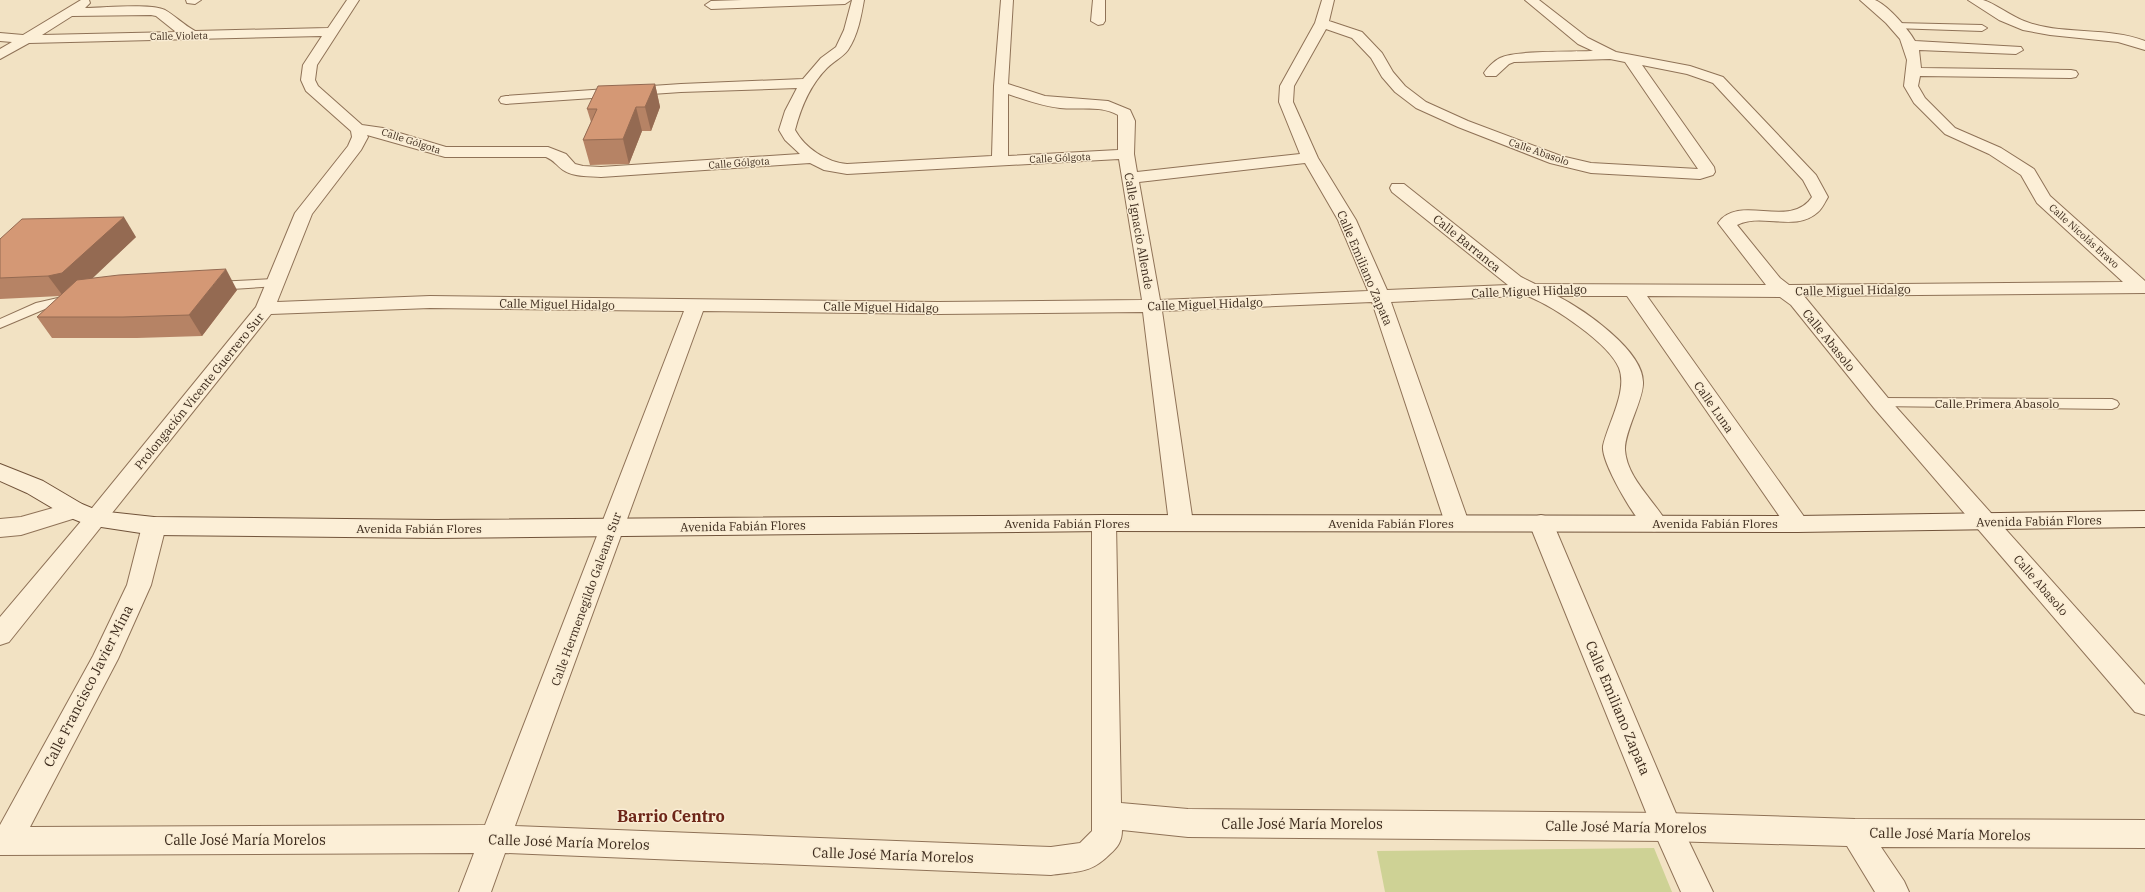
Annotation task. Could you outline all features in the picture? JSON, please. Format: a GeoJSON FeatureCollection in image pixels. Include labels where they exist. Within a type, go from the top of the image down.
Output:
{"type":"FeatureCollection","features":[{"type":"Feature","properties":{"kind":"street"},"geometry":{"type":"LineString","coordinates":[[0,55],[73,12],[88,0]]}},
{"type":"Feature","properties":{"kind":"street"},"geometry":{"type":"LineString","coordinates":[[353,0],[310,65],[308,80],[311,88],[358,129]]}},
{"type":"Feature","properties":{"kind":"street"},"geometry":{"type":"LineString","coordinates":[[712,5],[845,0]]}},
{"type":"Feature","properties":{"kind":"street"},"geometry":{"type":"LineString","coordinates":[[813,158],[791,138],[787,130],[790,117],[806,82],[826,61],[843,48],[854,22],[858,0]]}},
{"type":"Feature","properties":{"kind":"street"},"geometry":{"type":"LineString","coordinates":[[1000,161],[1001,86],[1007,0]]}},
{"type":"Feature","properties":{"kind":"street"},"geometry":{"type":"LineString","coordinates":[[1098,21],[1099,0]]}},
{"type":"Feature","properties":{"kind":"street","name":"Calle Emiliano Zapata"},"geometry":{"type":"LineString","coordinates":[[1328,0],[1322,23],[1287,86],[1286,102],[1310,158],[1347,220],[1380,297],[1457,523]]}},
{"type":"Feature","properties":{"kind":"street","name":"Calle Abasolo"},"geometry":{"type":"LineString","coordinates":[[1531,0],[1583,41],[1612,55],[1631,60],[1690,70],[1718,80],[1810,178],[1820,197],[1817,205],[1808,214],[1789,216],[1746,216],[1732,218],[1727,223],[1773,282],[1798,301],[1881,403],[1987,522],[2145,704]]}},
{"type":"Feature","properties":{"kind":"street","name":"Calle Nicolás Bravo"},"geometry":{"type":"LineString","coordinates":[[1866,0],[1896,26],[1910,45],[1915,72],[1911,86],[1919,100],[1937,119],[1950,131],[1995,151],[2028,172],[2043,199],[2079,233],[2142,287]]}},
{"type":"Feature","properties":{"kind":"street"},"geometry":{"type":"LineString","coordinates":[[1974,0],[2008,19],[2036,29],[2120,36],[2145,46]]}},
{"type":"Feature","properties":{"kind":"street"},"geometry":{"type":"LineString","coordinates":[[73,12],[150,11],[160,13],[176,26],[194,36]]}},
{"type":"Feature","properties":{"kind":"street"},"geometry":{"type":"LineString","coordinates":[[176,26],[259,21]]}},
{"type":"Feature","properties":{"kind":"street","name":"Calle Abasolo"},"geometry":{"type":"LineString","coordinates":[[1322,23],[1357,35],[1377,56],[1387,74],[1400,89],[1421,105],[1541,154],[1590,168],[1700,174],[1707,172],[1706,167],[1631,60]]}},
{"type":"Feature","properties":{"kind":"street","name":"Calle Violeta"},"geometry":{"type":"LineString","coordinates":[[0,37],[27,39],[331,32]]}},
{"type":"Feature","properties":{"kind":"street"},"geometry":{"type":"LineString","coordinates":[[1910,45],[2016,50]]}},
{"type":"Feature","properties":{"kind":"street"},"geometry":{"type":"LineString","coordinates":[[1491,73],[1504,61],[1514,58],[1612,55]]}},
{"type":"Feature","properties":{"kind":"street"},"geometry":{"type":"LineString","coordinates":[[1915,72],[2071,74]]}},
{"type":"Feature","properties":{"kind":"street"},"geometry":{"type":"LineString","coordinates":[[506,100],[681,88],[806,82]]}},
{"type":"Feature","properties":{"kind":"street","name":"Calle Ignacio Allende"},"geometry":{"type":"LineString","coordinates":[[1001,86],[1026,96],[1052,103],[1093,104],[1118,109],[1125,113],[1127,120],[1126,154],[1152,306],[1181,523]]}},
{"type":"Feature","properties":{"kind":"street","name":"Calle Gólgota"},"geometry":{"type":"LineString","coordinates":[[358,129],[378,131],[399,139],[445,152],[548,152],[560,157],[569,167],[581,171],[608,172],[813,158],[830,167],[847,169],[1126,154]]}},
{"type":"Feature","properties":{"kind":"street","name":"Prolongación Vicente Guerrero Sur"},"geometry":{"type":"LineString","coordinates":[[0,634],[96,519],[265,308],[304,213],[355,147],[360,137],[358,129]]}},
{"type":"Feature","properties":{"kind":"street"},"geometry":{"type":"LineString","coordinates":[[1131,178],[1310,158]]}},
{"type":"Feature","properties":{"kind":"street","name":"Calle Barranca"},"geometry":{"type":"LineString","coordinates":[[1398,188],[1514,280],[1559,304],[1616,348],[1629,367],[1633,382],[1614,448],[1617,465],[1634,494],[1655,523]]}},
{"type":"Feature","properties":{"kind":"street","name":"Calle Miguel Hidalgo"},"geometry":{"type":"LineString","coordinates":[[265,308],[430,302],[938,308],[1152,306],[1531,290],[1632,289],[1785,291],[2142,287]]}},
{"type":"Feature","properties":{"kind":"street","name":"Calle Luna"},"geometry":{"type":"LineString","coordinates":[[1632,289],[1797,524]]}},
{"type":"Feature","properties":{"kind":"street","name":"Calle Hermenegildo Galeana Sur"},"geometry":{"type":"LineString","coordinates":[[475,892],[695,306]]}},
{"type":"Feature","properties":{"kind":"street","name":"Avenida Fabián Flores"},"geometry":{"type":"LineString","coordinates":[[0,472],[35,487],[74,510],[96,519],[154,526],[436,529],[1104,523],[1797,524],[2145,519]]}},
{"type":"Feature","properties":{"kind":"street"},"geometry":{"type":"LineString","coordinates":[[0,528],[21,526],[74,510]]}},
{"type":"Feature","properties":{"kind":"street","name":"Calle José María Morelos"},"geometry":{"type":"LineString","coordinates":[[4,841],[496,839],[1051,861],[1087,856],[1107,837],[1108,815],[1104,523]]}},
{"type":"Feature","properties":{"kind":"street","name":"Calle Emiliano Zapata"},"geometry":{"type":"LineString","coordinates":[[1541,523],[1667,827],[1697,892]]}},
{"type":"Feature","properties":{"kind":"street","name":"Calle Francisco Javier Mina"},"geometry":{"type":"LineString","coordinates":[[4,841],[105,660],[139,585],[154,526]]}},
{"type":"Feature","properties":{"kind":"street","name":"Calle José María Morelos"},"geometry":{"type":"LineString","coordinates":[[1108,815],[1188,823],[1667,827],[1855,833],[2145,834]]}},
{"type":"Feature","properties":{"kind":"street"},"geometry":{"type":"LineString","coordinates":[[1855,833],[1893,892]]}},
{"type":"Feature","properties":{"kind":"lane"},"geometry":{"type":"LineString","coordinates":[[1896,26],[1982,28]]}},
{"type":"Feature","properties":{"kind":"lane"},"geometry":{"type":"LineString","coordinates":[[204,287],[274,283]]}},
{"type":"Feature","properties":{"kind":"lane"},"geometry":{"type":"LineString","coordinates":[[0,324],[41,306],[84,296]]}},
{"type":"Feature","properties":{"kind":"lane","name":"Calle Primera Abasolo"},"geometry":{"type":"LineString","coordinates":[[1881,403],[2112,404]]}},
{"type":"Feature","properties":{"kind":"green space"},"geometry":{"type":"Polygon","coordinates":[[[1654,848],[1672,892],[1385,892],[1377,851],[1654,848]]]}},
{"type":"Feature","properties":{"kind":"building"},"geometry":{"type":"Polygon","coordinates":[[[655,84],[645,107],[636,107],[623,139],[583,140],[597,109],[587,109],[598,86],[655,84]]]}},
{"type":"Feature","properties":{"kind":"building"},"geometry":{"type":"Polygon","coordinates":[[[124,217],[62,273],[48,276],[0,278],[0,239],[22,219],[124,217]]]}},
{"type":"Feature","properties":{"kind":"building"},"geometry":{"type":"Polygon","coordinates":[[[226,269],[189,315],[37,317],[77,280],[119,275],[226,269]]]}},
{"type":"Feature","properties":{"kind":"district","name":"Barrio Centro"},"geometry":{"type":"Point","coordinates":[671,816]}}]}
